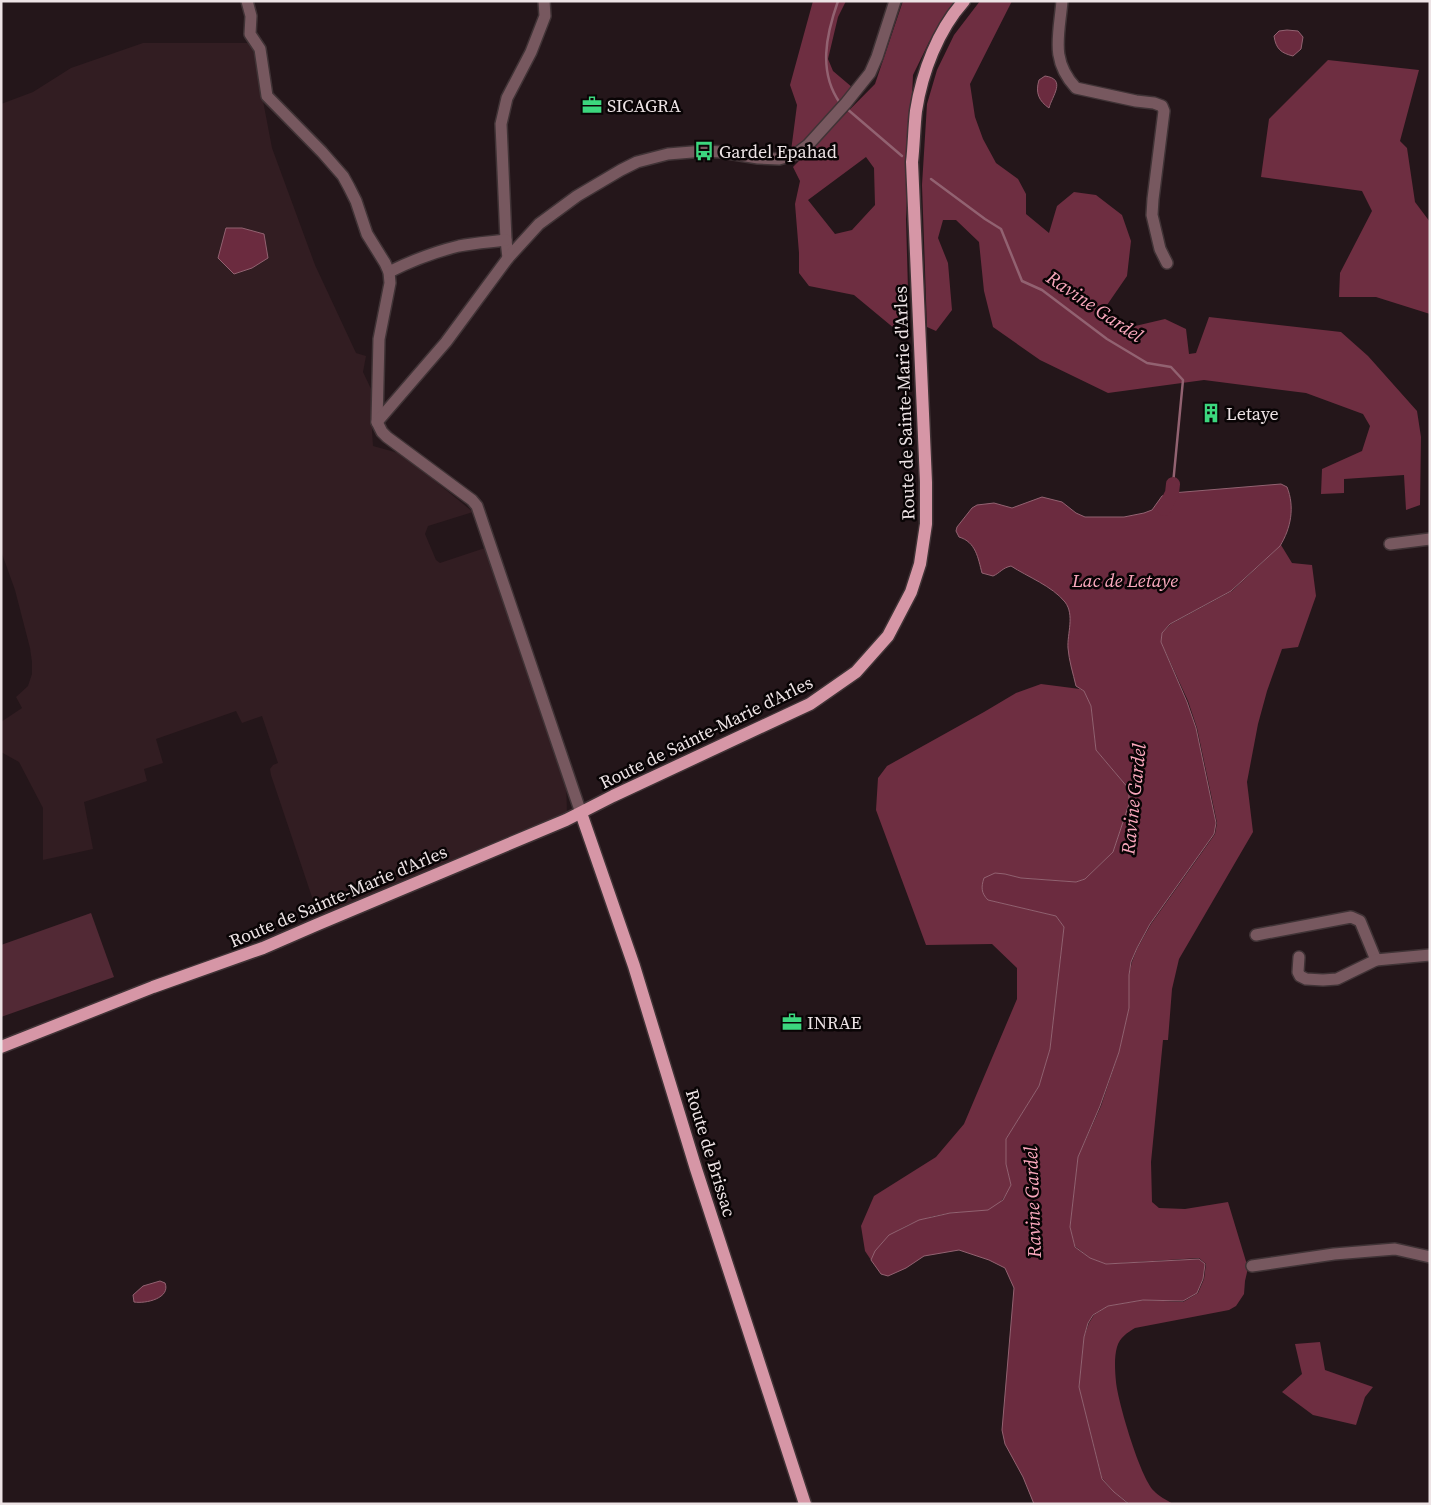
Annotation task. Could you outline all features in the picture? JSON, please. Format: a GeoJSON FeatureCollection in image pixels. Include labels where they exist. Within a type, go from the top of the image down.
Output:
{"type":"FeatureCollection","features":[{"type":"Feature","properties":{"kind":"main road","name":"Route de Sainte-Marie d'Arles"},"geometry":{"type":"LineString","coordinates":[[1,1047],[153,987],[263,948],[581,813],[613,796],[810,704],[863,665],[888,636],[911,592],[920,564],[926,524],[924,431],[912,162],[916,111],[924,76],[938,41],[964,1]]}},
{"type":"Feature","properties":{"kind":"main road","name":"Route de Brissac"},"geometry":{"type":"LineString","coordinates":[[581,813],[634,966],[696,1169],[804,1504]]}},
{"type":"Feature","properties":{"kind":"street"},"geometry":{"type":"LineString","coordinates":[[247,1],[251,16],[250,34],[260,49],[267,96],[322,152],[350,187],[367,234],[385,262],[390,283],[379,339],[377,422],[387,437],[472,500],[477,506],[581,813]]}},
{"type":"Feature","properties":{"kind":"street"},"geometry":{"type":"LineString","coordinates":[[508,258],[501,124],[507,98],[530,52],[545,16],[544,1]]}},
{"type":"Feature","properties":{"kind":"street"},"geometry":{"type":"LineString","coordinates":[[377,422],[446,342],[508,258],[539,224],[577,196],[637,162],[668,154],[704,151],[779,159],[796,154],[808,145],[844,106],[870,73],[895,1]]}},
{"type":"Feature","properties":{"kind":"street"},"geometry":{"type":"LineString","coordinates":[[1062,1],[1058,47],[1059,59],[1062,70],[1076,88],[1162,106],[1164,111],[1152,215],[1160,249],[1167,263]]}},
{"type":"Feature","properties":{"kind":"street"},"geometry":{"type":"LineString","coordinates":[[388,272],[432,253],[460,246],[506,240]]}},
{"type":"Feature","properties":{"kind":"street"},"geometry":{"type":"LineString","coordinates":[[1390,544],[1430,539]]}},
{"type":"Feature","properties":{"kind":"street"},"geometry":{"type":"LineString","coordinates":[[1256,935],[1351,917],[1360,921],[1376,960]]}},
{"type":"Feature","properties":{"kind":"street"},"geometry":{"type":"LineString","coordinates":[[1299,957],[1298,972],[1300,976],[1323,980],[1337,979],[1376,960],[1430,955]]}},
{"type":"Feature","properties":{"kind":"street"},"geometry":{"type":"LineString","coordinates":[[1252,1266],[1334,1254],[1395,1249],[1430,1257]]}},
{"type":"Feature","properties":{"kind":"shaded area"},"geometry":{"type":"Polygon","coordinates":[[[813,1],[846,1],[838,17],[828,59],[833,71],[853,88],[806,143],[791,151],[797,105],[790,85],[813,1]]]}},
{"type":"Feature","properties":{"kind":"shaded area"},"geometry":{"type":"Polygon","coordinates":[[[903,1],[956,1],[929,42],[913,75],[906,219],[909,326],[895,329],[854,295],[809,286],[799,273],[795,204],[800,181],[793,167],[875,84],[903,1]],[[866,157],[808,200],[835,234],[852,230],[875,205],[874,168],[866,157]]]}},
{"type":"Feature","properties":{"kind":"shaded area"},"geometry":{"type":"Polygon","coordinates":[[[980,1],[1012,1],[970,84],[975,117],[983,139],[996,163],[1018,179],[1026,194],[1026,214],[1049,233],[1057,206],[1074,192],[1096,195],[1122,215],[1131,241],[1127,276],[1107,305],[1109,320],[1131,327],[1165,319],[1186,329],[1189,354],[1196,353],[1209,317],[1341,332],[1368,356],[1417,411],[1421,437],[1420,505],[1406,510],[1404,475],[1344,479],[1344,493],[1321,494],[1322,469],[1362,451],[1370,426],[1363,414],[1306,393],[1204,380],[1108,393],[1040,360],[993,327],[984,291],[979,242],[956,220],[943,220],[938,238],[948,263],[952,310],[936,331],[927,327],[922,185],[927,104],[937,70],[954,35],[980,1]]]}},
{"type":"Feature","properties":{"kind":"shaded area"},"geometry":{"type":"Polygon","coordinates":[[[143,43],[252,43],[272,148],[315,265],[356,353],[366,356],[363,372],[372,391],[375,414],[372,431],[373,446],[402,454],[473,512],[428,526],[425,534],[436,560],[440,563],[488,547],[566,780],[567,814],[327,915],[316,909],[271,775],[270,769],[278,763],[262,716],[242,723],[236,711],[156,739],[163,763],[144,769],[147,781],[84,802],[93,849],[43,860],[43,808],[19,762],[1,752],[1,722],[22,708],[16,697],[28,686],[32,674],[32,662],[15,590],[1,551],[1,104],[33,92],[71,68],[143,43]]]}},
{"type":"Feature","properties":{"kind":"shaded area"},"geometry":{"type":"Polygon","coordinates":[[[1328,60],[1419,70],[1400,141],[1407,148],[1415,202],[1430,222],[1430,314],[1376,297],[1339,297],[1340,273],[1372,211],[1362,191],[1261,177],[1269,119],[1328,60]]]}},
{"type":"Feature","properties":{"kind":"shaded area"},"geometry":{"type":"Polygon","coordinates":[[[1281,545],[1292,563],[1312,565],[1316,596],[1298,647],[1282,649],[1258,724],[1247,782],[1253,832],[1179,959],[1172,989],[1168,1040],[1163,1040],[1151,1162],[1152,1202],[1159,1208],[1185,1209],[1228,1202],[1248,1268],[1244,1294],[1236,1306],[1229,1310],[1135,1328],[1124,1336],[1118,1344],[1115,1360],[1116,1382],[1130,1439],[1148,1483],[1156,1493],[1173,1504],[1130,1504],[1114,1492],[1102,1478],[1079,1387],[1084,1337],[1094,1315],[1108,1306],[1144,1300],[1183,1302],[1198,1293],[1204,1279],[1206,1264],[1199,1258],[1106,1264],[1090,1258],[1075,1246],[1070,1227],[1078,1157],[1101,1106],[1119,1052],[1129,1008],[1129,975],[1137,949],[1151,924],[1215,834],[1217,823],[1197,728],[1188,701],[1161,642],[1162,633],[1171,624],[1232,591],[1281,545]]]}},
{"type":"Feature","properties":{"kind":"shaded area"},"geometry":{"type":"Polygon","coordinates":[[[1041,684],[1084,691],[1091,706],[1096,750],[1129,789],[1129,804],[1113,852],[1085,879],[1076,882],[1021,878],[1005,874],[988,900],[1056,916],[1064,927],[1050,1049],[1039,1086],[1006,1139],[1006,1164],[1011,1185],[1007,1193],[999,1203],[988,1210],[938,1215],[904,1227],[884,1241],[871,1260],[865,1251],[861,1226],[874,1196],[936,1157],[964,1124],[1017,999],[1017,968],[992,944],[926,945],[876,810],[878,778],[887,766],[1016,693],[1041,684]]]}},
{"type":"Feature","properties":{"kind":"shaded area"},"geometry":{"type":"Polygon","coordinates":[[[91,913],[114,977],[1,1017],[1,945],[91,913]]]}},
{"type":"Feature","properties":{"kind":"shaded area"},"geometry":{"type":"Polygon","coordinates":[[[1320,1342],[1325,1370],[1373,1387],[1365,1397],[1356,1425],[1313,1415],[1282,1392],[1302,1374],[1295,1344],[1320,1342]]]}},
{"type":"Feature","properties":{"kind":"water"},"geometry":{"type":"Polygon","coordinates":[[[1279,31],[1298,31],[1303,37],[1301,49],[1293,56],[1280,50],[1274,36],[1279,31]]]}},
{"type":"Feature","properties":{"kind":"water"},"geometry":{"type":"Polygon","coordinates":[[[1045,76],[1052,78],[1057,84],[1049,108],[1040,99],[1038,93],[1039,80],[1045,76]]]}},
{"type":"Feature","properties":{"kind":"water"},"geometry":{"type":"Polygon","coordinates":[[[226,228],[242,228],[264,234],[268,258],[252,268],[234,274],[218,258],[226,228]]]}},
{"type":"Feature","properties":{"kind":"water","name":"Lac de Letaye"},"geometry":{"type":"Polygon","coordinates":[[[1281,484],[1287,487],[1291,502],[1291,517],[1287,532],[1280,546],[1231,591],[1170,624],[1162,633],[1161,642],[1196,728],[1216,823],[1214,834],[1150,924],[1131,962],[1129,1008],[1119,1052],[1100,1106],[1078,1157],[1070,1227],[1075,1247],[1090,1258],[1106,1264],[1199,1259],[1205,1264],[1203,1279],[1197,1293],[1183,1301],[1143,1300],[1108,1306],[1093,1315],[1088,1323],[1084,1337],[1079,1387],[1102,1479],[1129,1504],[1034,1504],[1023,1477],[1005,1444],[1002,1430],[1014,1288],[1005,1268],[989,1260],[959,1250],[924,1256],[906,1268],[888,1276],[881,1274],[871,1260],[875,1251],[889,1235],[919,1220],[950,1213],[988,1210],[1003,1200],[1011,1185],[1006,1164],[1006,1139],[1039,1086],[1050,1049],[1064,927],[1056,916],[988,900],[982,890],[982,884],[984,878],[995,873],[1021,878],[1076,882],[1085,879],[1113,852],[1129,804],[1129,789],[1096,750],[1091,706],[1084,691],[1076,686],[1070,662],[1068,643],[1070,613],[1065,602],[1047,586],[1011,566],[993,576],[982,573],[973,547],[965,539],[959,537],[956,531],[972,508],[977,505],[994,503],[1012,508],[1042,497],[1062,502],[1076,513],[1085,517],[1124,517],[1152,510],[1162,496],[1172,493],[1281,484]]]}},
{"type":"Feature","properties":{"kind":"water"},"geometry":{"type":"Polygon","coordinates":[[[160,1281],[165,1283],[166,1288],[161,1296],[151,1301],[134,1302],[133,1295],[143,1286],[160,1281]]]}},
{"type":"Feature","properties":{"kind":"waterway","name":"Ravine Gardel"},"geometry":{"type":"LineString","coordinates":[[838,1],[830,27],[826,53],[829,79],[840,103]]}},
{"type":"Feature","properties":{"kind":"waterway","name":"Ravine Gardel"},"geometry":{"type":"LineString","coordinates":[[846,108],[902,156]]}},
{"type":"Feature","properties":{"kind":"waterway","name":"Ravine Gardel"},"geometry":{"type":"LineString","coordinates":[[931,179],[1001,229],[1022,281],[1042,290],[1107,339],[1147,363],[1171,367],[1183,380],[1173,484]]}},
{"type":"Feature","properties":{"kind":"waterway","name":"Ravine Gardel"},"geometry":{"type":"LineString","coordinates":[[1164,509],[1172,493],[1173,484]]}},
{"type":"Feature","properties":{"kind":"place","name":"SICAGRA"},"geometry":{"type":"Point","coordinates":[592,105]}},
{"type":"Feature","properties":{"kind":"place","name":"Gardel Epahad"},"geometry":{"type":"Point","coordinates":[704,151]}},
{"type":"Feature","properties":{"kind":"place","name":"Letaye"},"geometry":{"type":"Point","coordinates":[1211,413]}},
{"type":"Feature","properties":{"kind":"place","name":"INRAE"},"geometry":{"type":"Point","coordinates":[792,1022]}}]}
